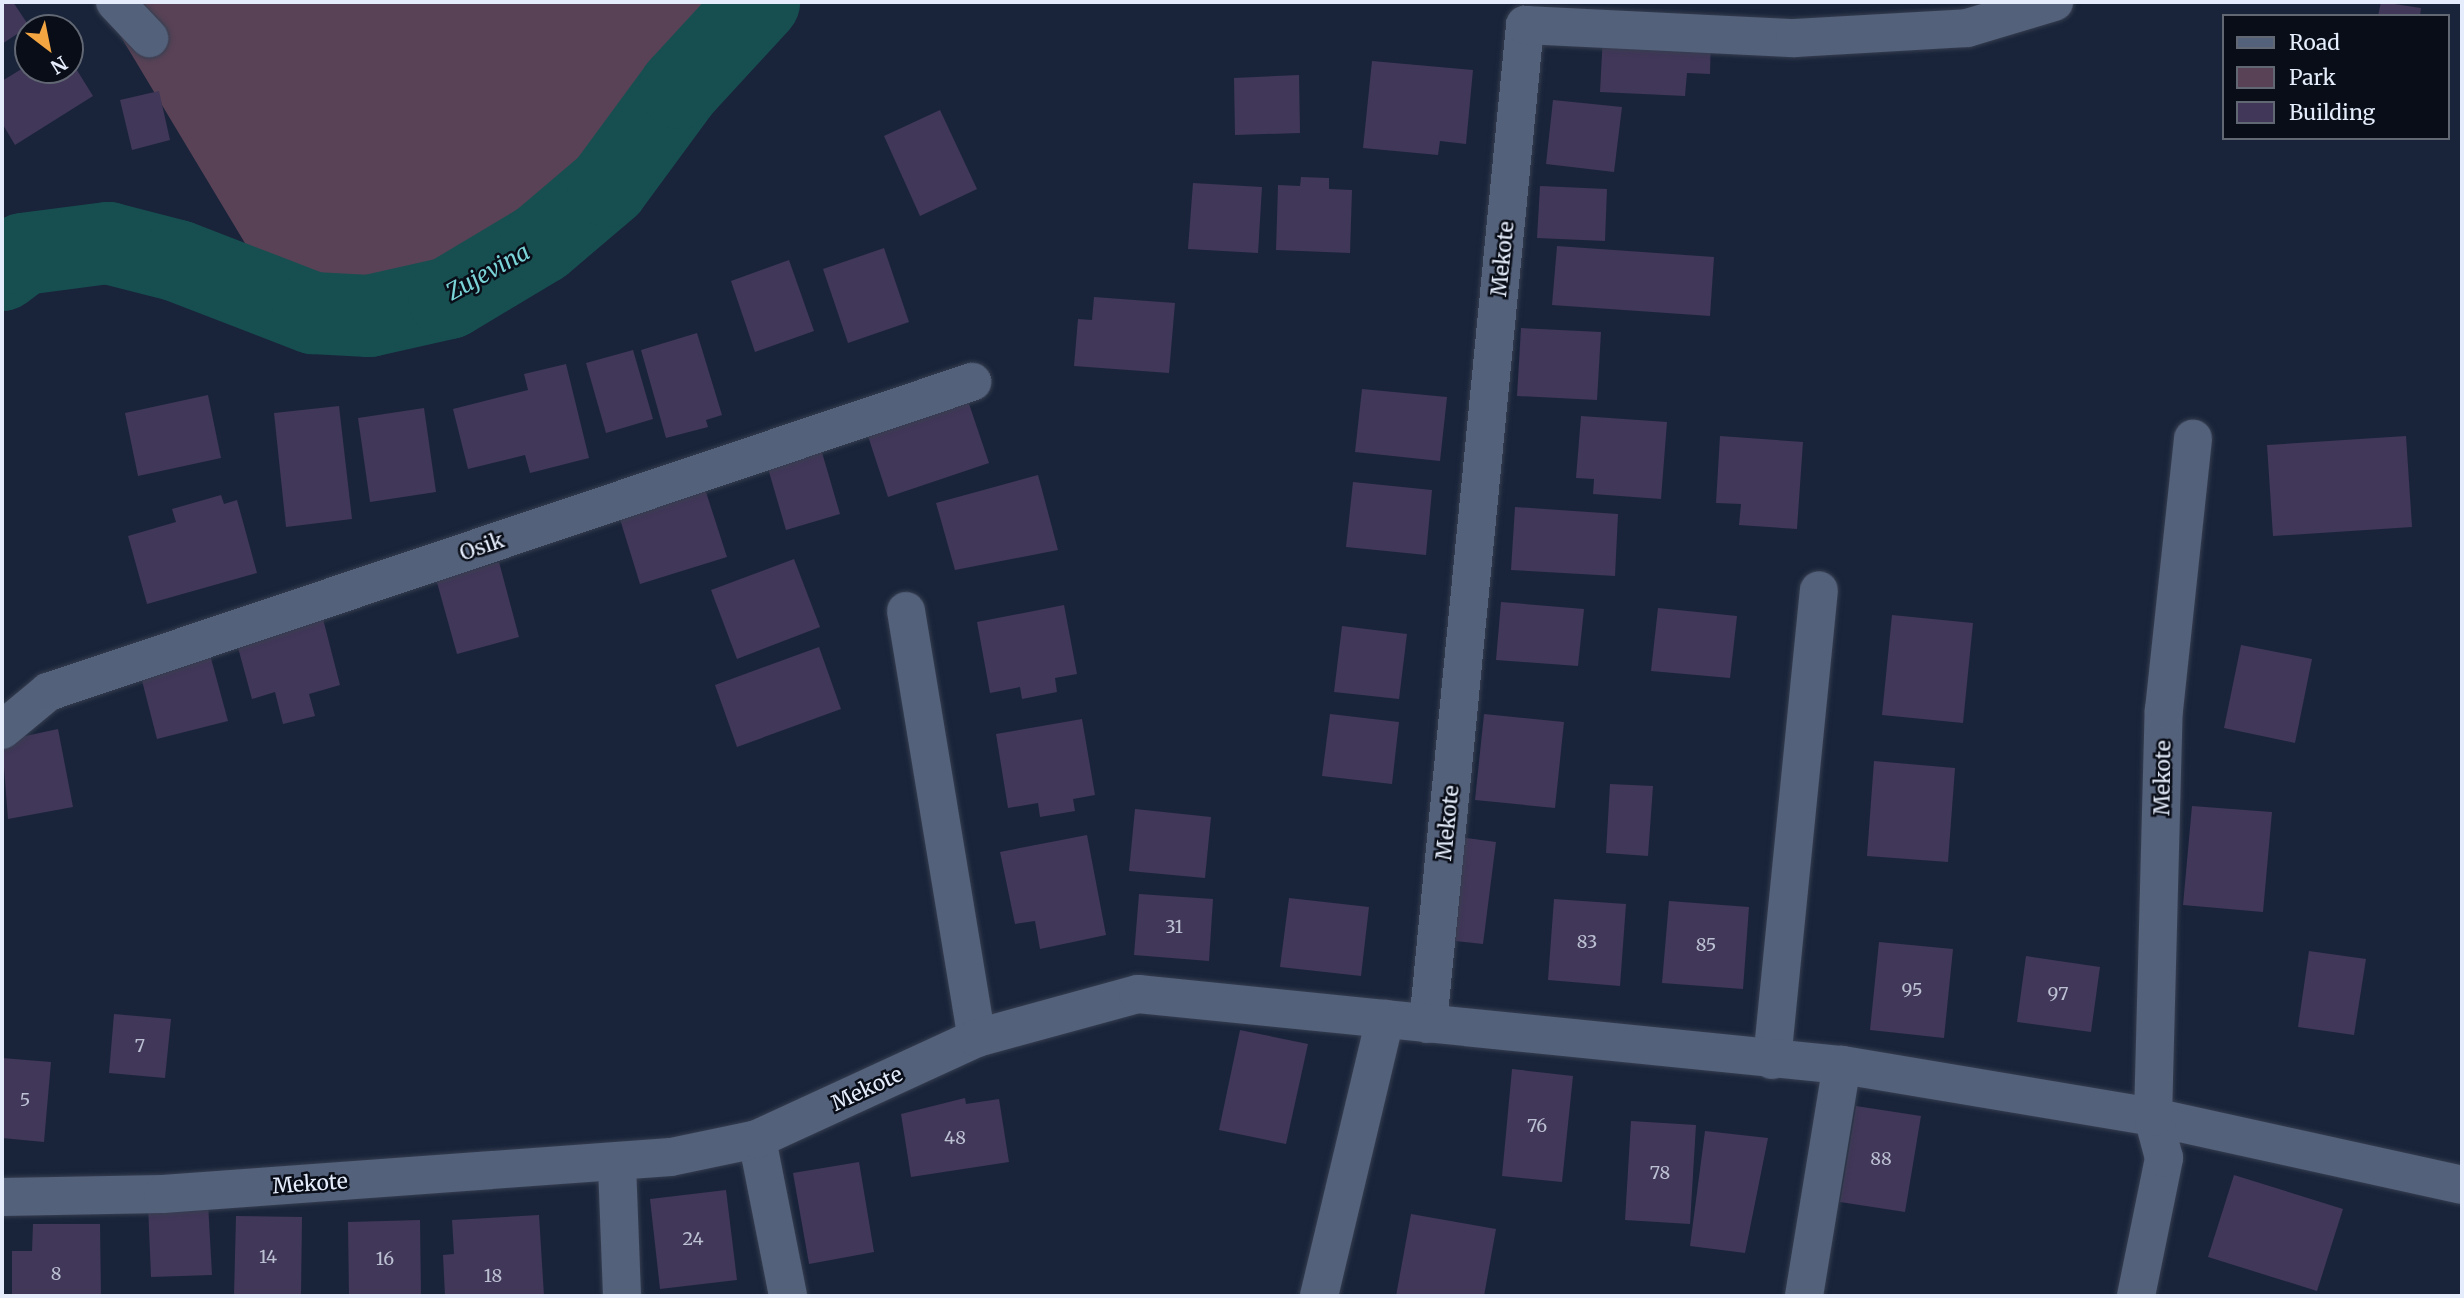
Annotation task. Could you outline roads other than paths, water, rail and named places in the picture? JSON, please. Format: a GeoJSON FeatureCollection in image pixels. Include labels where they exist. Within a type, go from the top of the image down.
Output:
{"type":"FeatureCollection","features":[{"type":"Feature","properties":{"kind":"street"},"geometry":{"type":"LineString","coordinates":[[115,2],[149,38]]}},
{"type":"Feature","properties":{"kind":"street","name":"Mekote"},"geometry":{"type":"LineString","coordinates":[[1428,1024],[1525,25],[1795,38],[1967,28],[2054,2]]}},
{"type":"Feature","properties":{"kind":"street","name":"Osik"},"geometry":{"type":"LineString","coordinates":[[2,730],[48,692],[972,382]]}},
{"type":"Feature","properties":{"kind":"street","name":"Mekote"},"geometry":{"type":"LineString","coordinates":[[2136,1296],[2164,1158],[2153,1117],[2164,710],[2193,439]]}},
{"type":"Feature","properties":{"kind":"street"},"geometry":{"type":"LineString","coordinates":[[1772,1060],[1819,590]]}},
{"type":"Feature","properties":{"kind":"street"},"geometry":{"type":"LineString","coordinates":[[906,611],[977,1038]]}},
{"type":"Feature","properties":{"kind":"street","name":"Mekote"},"geometry":{"type":"LineString","coordinates":[[2,1197],[163,1194],[617,1165],[757,1139],[977,1038],[1138,994],[1842,1065],[2153,1117],[2462,1185]]}},
{"type":"Feature","properties":{"kind":"street"},"geometry":{"type":"LineString","coordinates":[[1319,1296],[1385,1019]]}},
{"type":"Feature","properties":{"kind":"street"},"geometry":{"type":"LineString","coordinates":[[1804,1296],[1842,1065]]}},
{"type":"Feature","properties":{"kind":"street"},"geometry":{"type":"LineString","coordinates":[[757,1139],[788,1296]]}},
{"type":"Feature","properties":{"kind":"street"},"geometry":{"type":"LineString","coordinates":[[617,1165],[622,1296]]}},
{"type":"Feature","properties":{"kind":"waterway","name":"Zujevina"},"geometry":{"type":"LineString","coordinates":[[2,270],[23,254],[108,243],[178,261],[313,313],[369,316],[449,298],[541,243],[608,186],[680,88],[759,2]]}}]}
